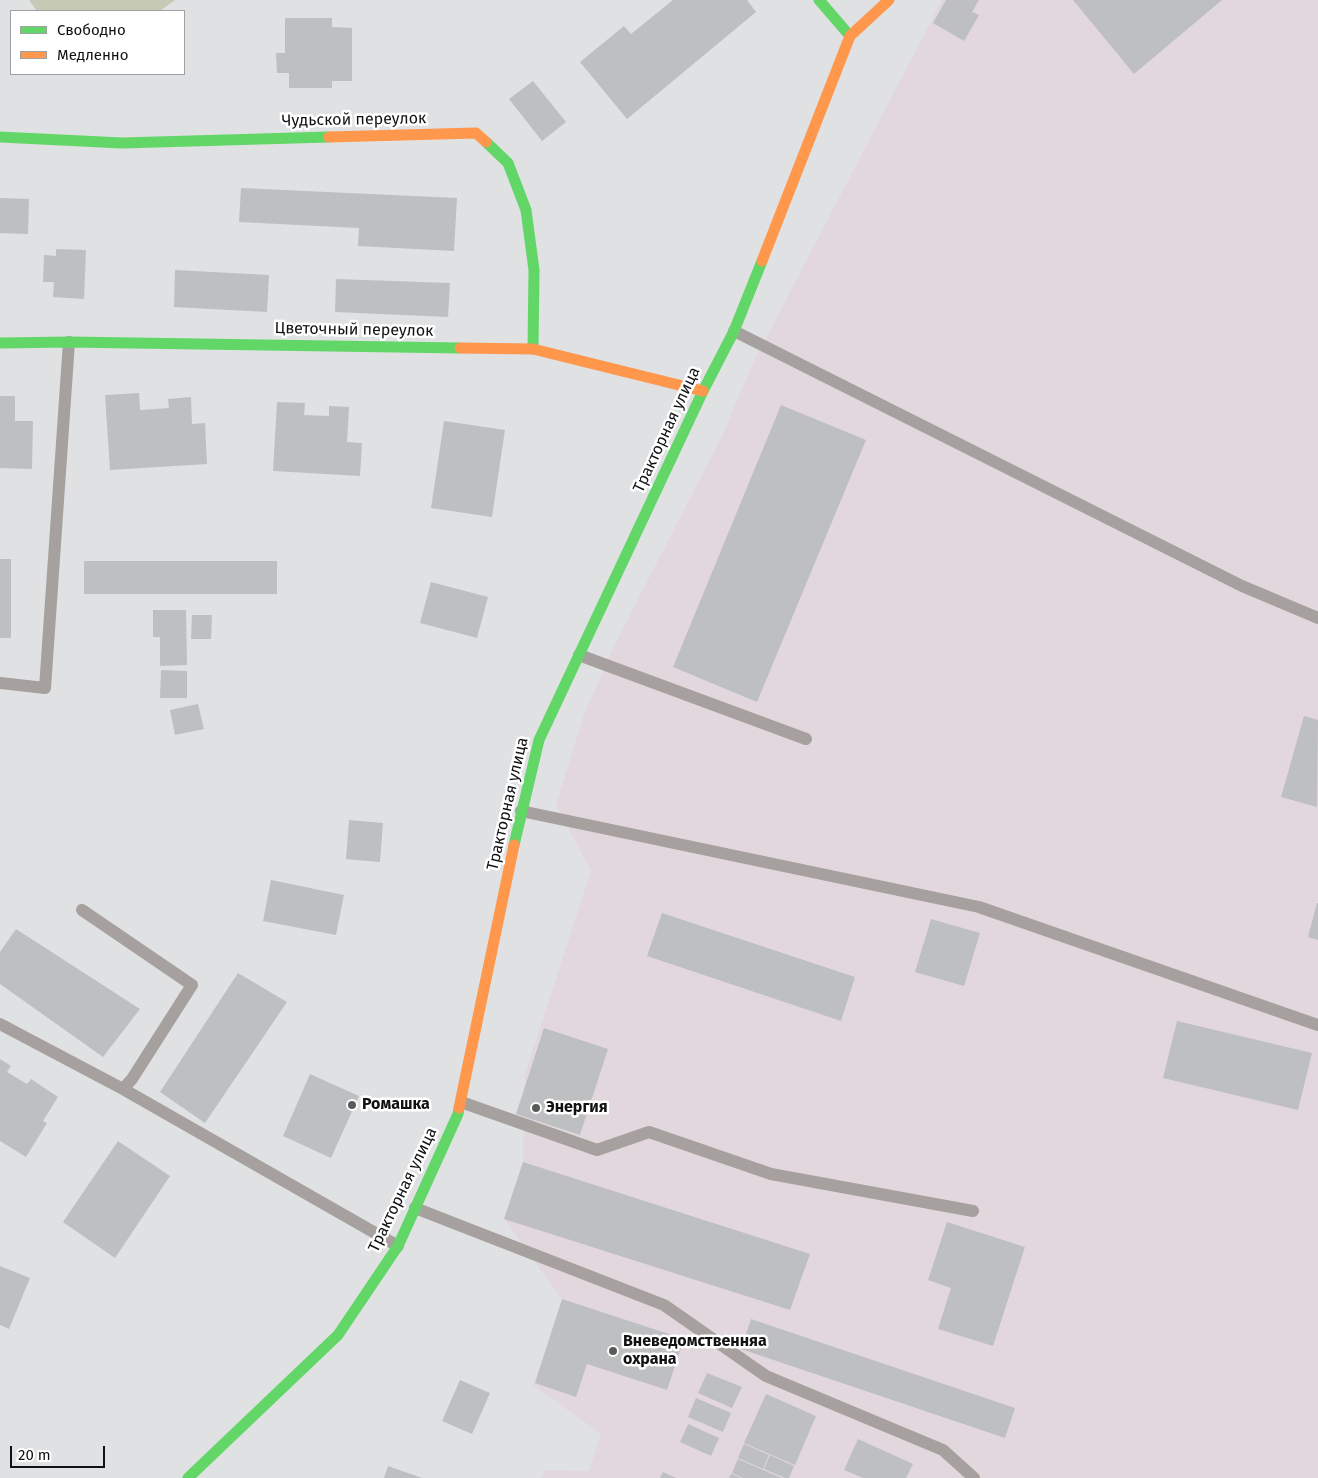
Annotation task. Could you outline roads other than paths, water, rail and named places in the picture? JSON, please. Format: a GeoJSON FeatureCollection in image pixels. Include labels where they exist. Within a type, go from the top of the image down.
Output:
{"type":"FeatureCollection","features":[{"type":"Feature","properties":{"kind":"street"},"geometry":{"type":"LineString","coordinates":[[819,0],[850,36]]}},
{"type":"Feature","properties":{"kind":"street","name":"Тракторная улица"},"geometry":{"type":"LineString","coordinates":[[188,1478],[338,1335],[398,1246],[458,1114],[520,812],[539,740],[703,391],[734,331],[850,36],[889,0]]}},
{"type":"Feature","properties":{"kind":"street","name":"Чудьской переулок"},"geometry":{"type":"LineString","coordinates":[[0,137],[122,142],[476,133],[508,163],[526,210],[534,270],[533,349]]}},
{"type":"Feature","properties":{"kind":"street","name":"Цветочный переулок"},"geometry":{"type":"LineString","coordinates":[[0,343],[69,342],[533,349],[703,391]]}},
{"type":"Feature","properties":{"kind":"lane"},"geometry":{"type":"LineString","coordinates":[[734,331],[1242,586],[1318,618]]}},
{"type":"Feature","properties":{"kind":"lane"},"geometry":{"type":"LineString","coordinates":[[0,683],[45,688],[69,342]]}},
{"type":"Feature","properties":{"kind":"lane"},"geometry":{"type":"LineString","coordinates":[[579,655],[806,739]]}},
{"type":"Feature","properties":{"kind":"lane"},"geometry":{"type":"LineString","coordinates":[[520,812],[979,907],[1318,1024]]}},
{"type":"Feature","properties":{"kind":"lane"},"geometry":{"type":"LineString","coordinates":[[82,910],[192,985],[132,1079],[123,1089]]}},
{"type":"Feature","properties":{"kind":"lane"},"geometry":{"type":"LineString","coordinates":[[0,1024],[123,1089],[398,1246]]}},
{"type":"Feature","properties":{"kind":"lane"},"geometry":{"type":"LineString","coordinates":[[460,1102],[597,1150],[649,1132],[772,1174],[973,1211]]}},
{"type":"Feature","properties":{"kind":"lane"},"geometry":{"type":"LineString","coordinates":[[415,1208],[664,1305],[766,1376],[943,1450],[974,1478]]}},
{"type":"Feature","properties":{"kind":"place","name":"Ромашка"},"geometry":{"type":"Point","coordinates":[352,1105]}},
{"type":"Feature","properties":{"kind":"place","name":"Энергия"},"geometry":{"type":"Point","coordinates":[536,1108]}},
{"type":"Feature","properties":{"kind":"place","name":"Вневедомственняа охрана"},"geometry":{"type":"Point","coordinates":[613,1351]}}]}
